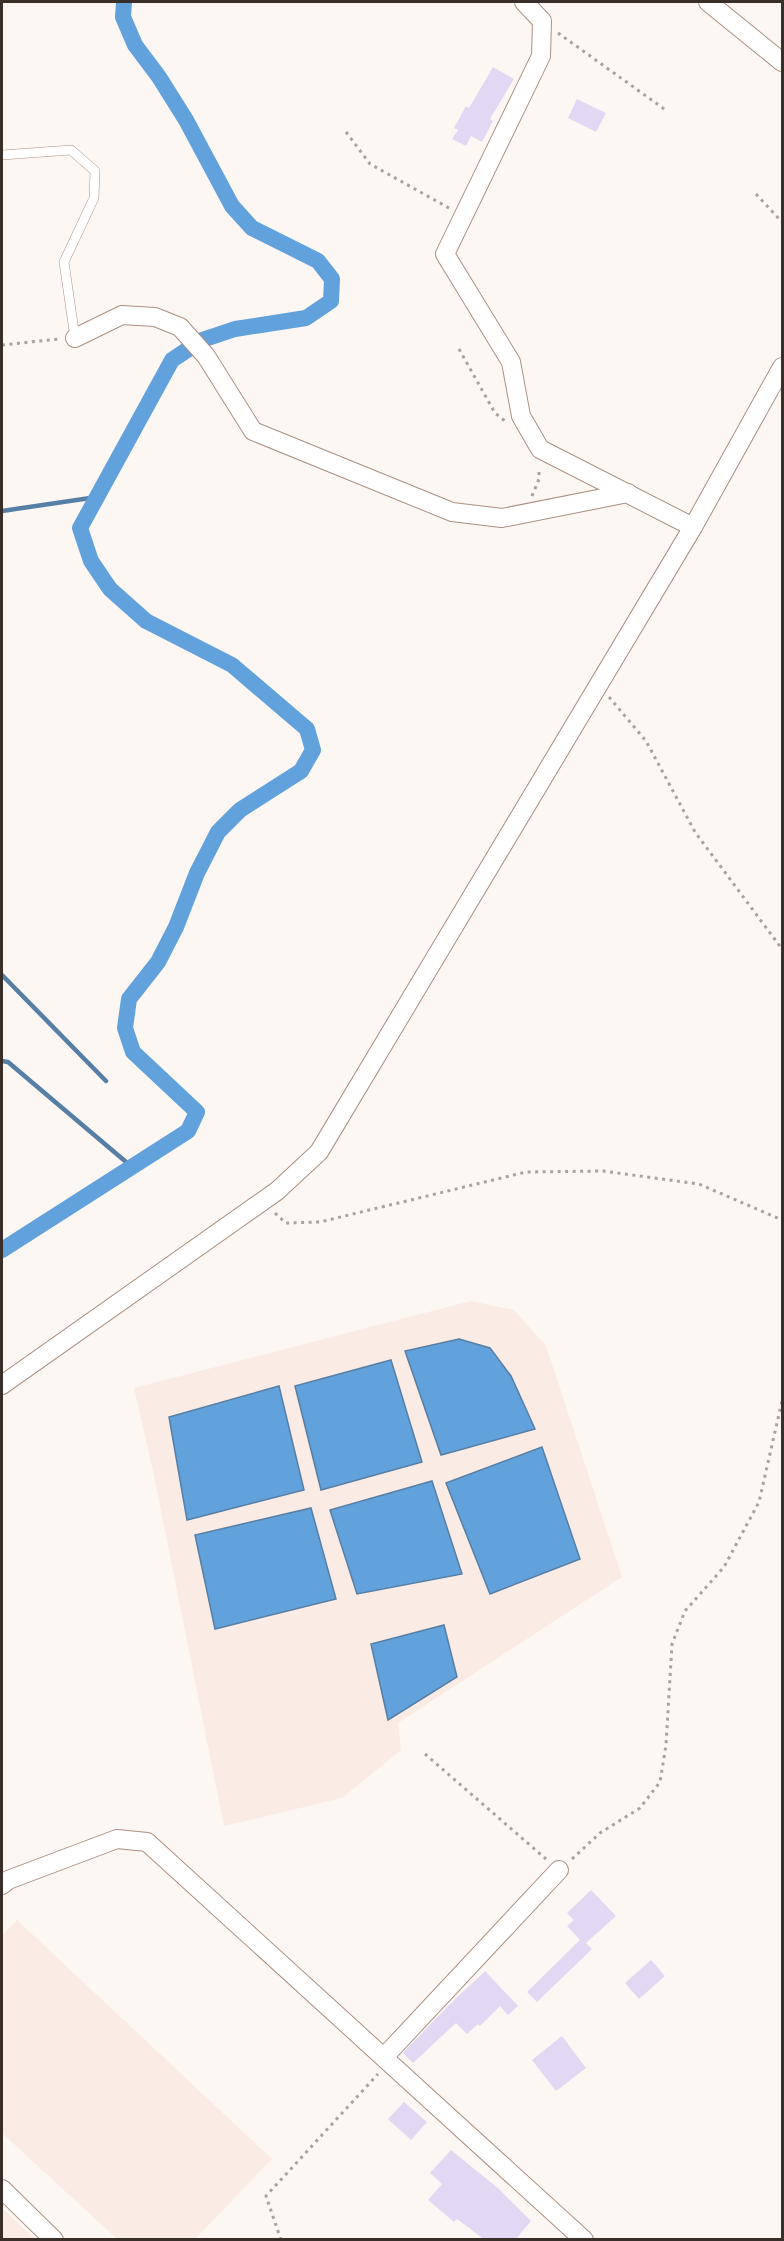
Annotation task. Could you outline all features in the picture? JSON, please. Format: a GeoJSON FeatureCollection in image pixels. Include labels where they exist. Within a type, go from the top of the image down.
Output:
{"type":"FeatureCollection","features":[{"type":"Feature","properties":{"kind":"street"},"geometry":{"type":"LineString","coordinates":[[524,2],[542,21],[541,56],[445,254],[511,362],[521,416],[540,449],[693,526]]}},
{"type":"Feature","properties":{"kind":"street"},"geometry":{"type":"LineString","coordinates":[[708,2],[783,62]]}},
{"type":"Feature","properties":{"kind":"street"},"geometry":{"type":"LineString","coordinates":[[75,338],[122,315],[155,316],[180,327],[206,356],[253,431],[452,512],[502,518],[628,493]]}},
{"type":"Feature","properties":{"kind":"street"},"geometry":{"type":"LineString","coordinates":[[2,1384],[278,1191],[319,1152],[693,526],[783,367]]}},
{"type":"Feature","properties":{"kind":"street"},"geometry":{"type":"LineString","coordinates":[[2,1885],[8,1880],[117,1839],[147,1842],[585,2240]]}},
{"type":"Feature","properties":{"kind":"street"},"geometry":{"type":"LineString","coordinates":[[386,2060],[559,1870]]}},
{"type":"Feature","properties":{"kind":"street"},"geometry":{"type":"LineString","coordinates":[[2,2189],[54,2240]]}},
{"type":"Feature","properties":{"kind":"lane"},"geometry":{"type":"LineString","coordinates":[[2,155],[71,150],[95,171],[94,198],[64,262],[75,338]]}},
{"type":"Feature","properties":{"kind":"path"},"geometry":{"type":"LineString","coordinates":[[542,21],[667,111]]}},
{"type":"Feature","properties":{"kind":"path"},"geometry":{"type":"LineString","coordinates":[[346,132],[370,164],[463,216]]}},
{"type":"Feature","properties":{"kind":"path"},"geometry":{"type":"LineString","coordinates":[[756,194],[783,222]]}},
{"type":"Feature","properties":{"kind":"path"},"geometry":{"type":"LineString","coordinates":[[2,345],[75,338]]}},
{"type":"Feature","properties":{"kind":"path"},"geometry":{"type":"LineString","coordinates":[[459,349],[495,413],[513,427]]}},
{"type":"Feature","properties":{"kind":"path"},"geometry":{"type":"LineString","coordinates":[[524,514],[539,479],[540,449]]}},
{"type":"Feature","properties":{"kind":"path"},"geometry":{"type":"LineString","coordinates":[[598,685],[646,741],[695,832],[783,949]]}},
{"type":"Feature","properties":{"kind":"path"},"geometry":{"type":"LineString","coordinates":[[263,1201],[286,1223],[320,1222],[526,1172],[603,1171],[699,1184],[783,1220]]}},
{"type":"Feature","properties":{"kind":"path"},"geometry":{"type":"LineString","coordinates":[[425,1754],[559,1870],[600,1833],[640,1808],[660,1782],[666,1745],[672,1644],[685,1611],[724,1567],[759,1502],[783,1401]]}},
{"type":"Feature","properties":{"kind":"path"},"geometry":{"type":"LineString","coordinates":[[281,2240],[266,2196],[386,2060]]}},
{"type":"Feature","properties":{"kind":"shaded area"},"geometry":{"type":"Polygon","coordinates":[[[471,1301],[514,1310],[546,1346],[622,1577],[398,1723],[401,1750],[342,1798],[224,1826],[152,1466],[134,1388],[471,1301]]]}},
{"type":"Feature","properties":{"kind":"shaded area"},"geometry":{"type":"Polygon","coordinates":[[[17,1920],[272,2159],[195,2239],[117,2239],[2,2133],[2,1936],[17,1920]]]}},
{"type":"Feature","properties":{"kind":"shaded area"},"geometry":{"type":"Polygon","coordinates":[[[2,2208],[35,2239],[2,2239],[2,2208]]]}},
{"type":"Feature","properties":{"kind":"water"},"geometry":{"type":"Polygon","coordinates":[[[459,1339],[490,1348],[511,1376],[535,1429],[441,1455],[405,1351],[459,1339]]]}},
{"type":"Feature","properties":{"kind":"water"},"geometry":{"type":"Polygon","coordinates":[[[391,1360],[422,1462],[321,1490],[295,1386],[391,1360]]]}},
{"type":"Feature","properties":{"kind":"water"},"geometry":{"type":"Polygon","coordinates":[[[279,1386],[304,1490],[187,1520],[169,1417],[279,1386]]]}},
{"type":"Feature","properties":{"kind":"water"},"geometry":{"type":"Polygon","coordinates":[[[542,1447],[580,1559],[490,1594],[446,1483],[542,1447]]]}},
{"type":"Feature","properties":{"kind":"water"},"geometry":{"type":"Polygon","coordinates":[[[432,1481],[462,1574],[357,1594],[330,1510],[432,1481]]]}},
{"type":"Feature","properties":{"kind":"water"},"geometry":{"type":"Polygon","coordinates":[[[311,1508],[336,1599],[215,1629],[195,1535],[311,1508]]]}},
{"type":"Feature","properties":{"kind":"water"},"geometry":{"type":"Polygon","coordinates":[[[444,1625],[457,1677],[388,1720],[371,1644],[444,1625]]]}},
{"type":"Feature","properties":{"kind":"building"},"geometry":{"type":"Polygon","coordinates":[[[493,67],[514,79],[490,119],[493,121],[482,142],[471,136],[466,146],[452,139],[458,130],[454,128],[466,106],[469,108],[493,67]]]}},
{"type":"Feature","properties":{"kind":"building"},"geometry":{"type":"Polygon","coordinates":[[[577,99],[606,113],[596,132],[568,118],[577,99]]]}},
{"type":"Feature","properties":{"kind":"building"},"geometry":{"type":"Polygon","coordinates":[[[591,1890],[616,1916],[586,1943],[592,1949],[537,2002],[527,1992],[580,1940],[567,1926],[574,1920],[567,1913],[591,1890]]]}},
{"type":"Feature","properties":{"kind":"building"},"geometry":{"type":"Polygon","coordinates":[[[651,1960],[665,1976],[639,1999],[625,1983],[651,1960]]]}},
{"type":"Feature","properties":{"kind":"building"},"geometry":{"type":"Polygon","coordinates":[[[485,1971],[518,2006],[508,2015],[500,2006],[480,2026],[478,2024],[467,2034],[456,2023],[413,2063],[403,2053],[485,1971]]]}},
{"type":"Feature","properties":{"kind":"building"},"geometry":{"type":"Polygon","coordinates":[[[562,2036],[586,2068],[556,2091],[532,2060],[562,2036]]]}},
{"type":"Feature","properties":{"kind":"building"},"geometry":{"type":"Polygon","coordinates":[[[404,2102],[427,2122],[411,2140],[388,2119],[404,2102]]]}},
{"type":"Feature","properties":{"kind":"building"},"geometry":{"type":"Polygon","coordinates":[[[451,2150],[499,2189],[531,2221],[515,2240],[485,2240],[457,2219],[454,2222],[428,2200],[442,2184],[430,2173],[451,2150]]]}},
{"type":"Feature","properties":{"kind":"waterway"},"geometry":{"type":"LineString","coordinates":[[2,1250],[188,1131],[197,1112],[133,1052],[125,1028],[129,999],[158,962],[176,927],[197,873],[218,832],[240,810],[301,771],[313,750],[307,729],[232,665],[146,621],[110,589],[91,561],[80,528],[172,360],[202,340],[235,329],[306,318],[331,301],[332,279],[318,261],[252,228],[232,206],[186,120],[159,77],[135,45],[123,17],[124,2]]}},
{"type":"Feature","properties":{"kind":"waterway"},"geometry":{"type":"LineString","coordinates":[[2,511],[97,497]]}},
{"type":"Feature","properties":{"kind":"waterway"},"geometry":{"type":"LineString","coordinates":[[2,975],[106,1081]]}},
{"type":"Feature","properties":{"kind":"waterway"},"geometry":{"type":"LineString","coordinates":[[2,1061],[8,1062],[132,1167]]}}]}
